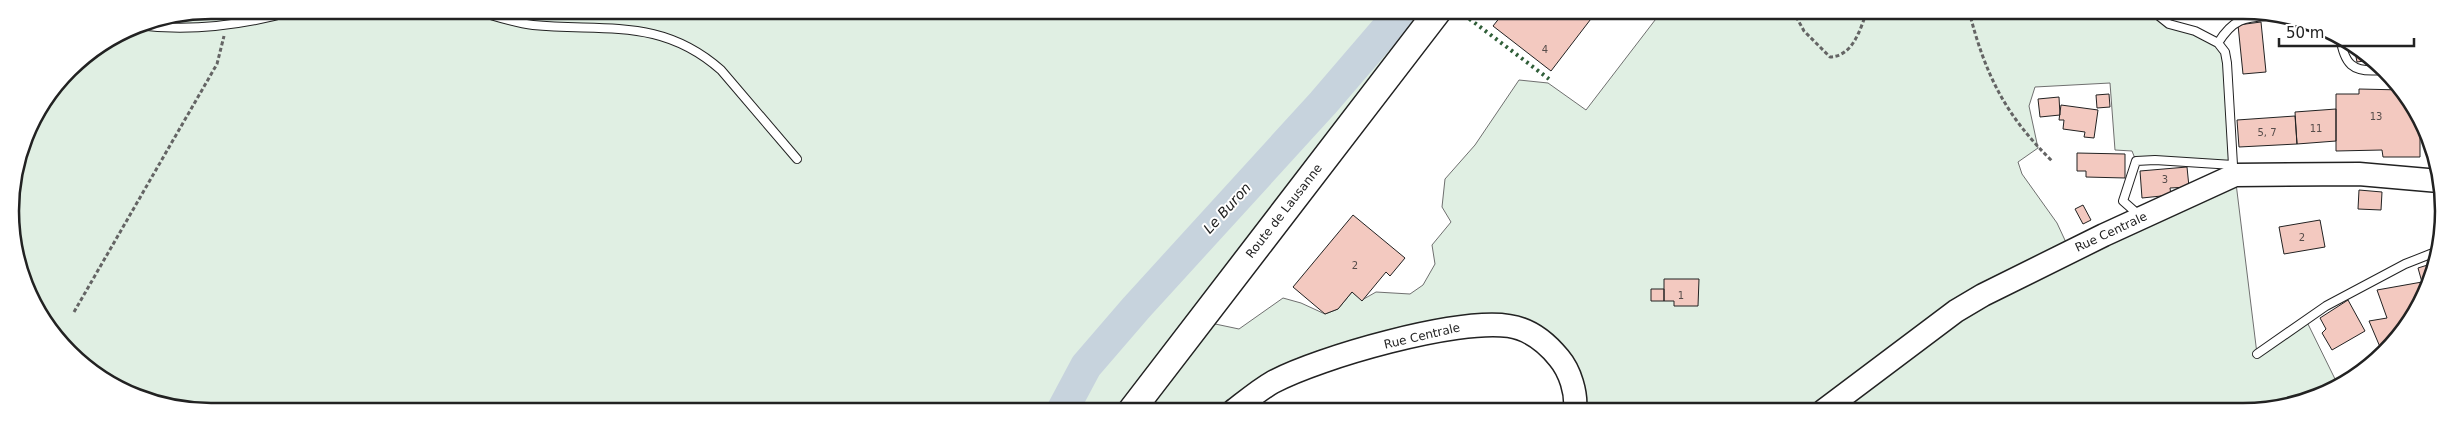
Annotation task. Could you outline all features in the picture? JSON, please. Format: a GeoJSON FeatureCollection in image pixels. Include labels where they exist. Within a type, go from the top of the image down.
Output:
{"type":"FeatureCollection","features":[{"type":"Feature","properties":{"kind":"main road","name":"Route de Lausanne"},"geometry":{"type":"LineString","coordinates":[[1137,403],[1432,19]]}},
{"type":"Feature","properties":{"kind":"street","name":"Rue Centrale"},"geometry":{"type":"LineString","coordinates":[[1834,403],[1956,311],[2070,251],[2234,170],[2359,174],[2433,180]]}},
{"type":"Feature","properties":{"kind":"street","name":"Rue Centrale"},"geometry":{"type":"LineString","coordinates":[[1244,403],[1273,382],[1332,359],[1459,327],[1492,325],[1510,326],[1526,331],[1551,348],[1569,375],[1574,391],[1575,403]]}},
{"type":"Feature","properties":{"kind":"lane"},"geometry":{"type":"LineString","coordinates":[[154,27],[168,29],[225,26],[256,19]]}},
{"type":"Feature","properties":{"kind":"lane"},"geometry":{"type":"LineString","coordinates":[[504,19],[522,24],[636,30],[656,33],[674,40],[708,59],[721,70],[797,159]]}},
{"type":"Feature","properties":{"kind":"lane"},"geometry":{"type":"LineString","coordinates":[[2141,217],[2123,201],[2136,161],[2155,160],[2234,170],[2225,52],[2218,42],[2195,31],[2169,24],[2163,19]]}},
{"type":"Feature","properties":{"kind":"lane"},"geometry":{"type":"LineString","coordinates":[[2218,42],[2238,20],[2246,19]]}},
{"type":"Feature","properties":{"kind":"lane"},"geometry":{"type":"LineString","coordinates":[[2343,47],[2346,60],[2354,67],[2362,71],[2374,70]]}},
{"type":"Feature","properties":{"kind":"lane"},"geometry":{"type":"LineString","coordinates":[[2258,354],[2326,306],[2405,264],[2431,255]]}},
{"type":"Feature","properties":{"kind":"path"},"geometry":{"type":"LineString","coordinates":[[1797,19],[1804,31],[1830,57],[1840,57],[1849,48],[1858,35],[1863,19]]}},
{"type":"Feature","properties":{"kind":"path"},"geometry":{"type":"LineString","coordinates":[[1971,19],[1991,81],[2022,130],[2052,161]]}},
{"type":"Feature","properties":{"kind":"path"},"geometry":{"type":"LineString","coordinates":[[74,312],[217,64],[222,49],[225,26]]}},
{"type":"Feature","properties":{"kind":"green space"},"geometry":{"type":"Polygon","coordinates":[[[1432,19],[1201,321],[1239,329],[1283,298],[1301,303],[1325,314],[1338,309],[1352,292],[1362,300],[1376,292],[1410,294],[1423,285],[1435,264],[1432,245],[1451,222],[1442,207],[1445,179],[1475,145],[1519,80],[1548,83],[1586,110],[1656,19],[2161,19],[2195,31],[2225,52],[2233,165],[2136,161],[2132,151],[2115,150],[2110,83],[2035,87],[2029,106],[2038,148],[2018,162],[2022,174],[2057,223],[2070,251],[2235,175],[2257,354],[2306,320],[2335,379],[2317,389],[2293,397],[2256,403],[1575,403],[1574,391],[1526,331],[1372,348],[1251,403],[186,402],[161,397],[137,389],[104,371],[84,356],[58,328],[33,285],[25,261],[19,224],[20,186],[25,161],[33,137],[58,94],[84,66],[104,51],[137,33],[161,25],[186,20],[1432,19]]]}},
{"type":"Feature","properties":{"kind":"building"},"geometry":{"type":"Polygon","coordinates":[[[1499,19],[1591,19],[1551,71],[1493,26],[1499,19]]]}},
{"type":"Feature","properties":{"kind":"building"},"geometry":{"type":"Polygon","coordinates":[[[2261,22],[2266,72],[2243,74],[2238,25],[2261,22]]]}},
{"type":"Feature","properties":{"kind":"building"},"geometry":{"type":"Polygon","coordinates":[[[2356,55],[2364,61],[2357,62],[2356,55]]]}},
{"type":"Feature","properties":{"kind":"building"},"geometry":{"type":"Polygon","coordinates":[[[2359,89],[2393,90],[2403,104],[2420,135],[2420,157],[2383,157],[2382,150],[2336,151],[2336,94],[2359,94],[2359,89]]]}},
{"type":"Feature","properties":{"kind":"building"},"geometry":{"type":"Polygon","coordinates":[[[2109,94],[2110,107],[2097,108],[2096,95],[2109,94]]]}},
{"type":"Feature","properties":{"kind":"building"},"geometry":{"type":"Polygon","coordinates":[[[2059,97],[2060,115],[2040,117],[2038,99],[2059,97]]]}},
{"type":"Feature","properties":{"kind":"building"},"geometry":{"type":"Polygon","coordinates":[[[2061,105],[2098,110],[2094,138],[2084,137],[2085,132],[2063,129],[2064,120],[2059,120],[2061,105]]]}},
{"type":"Feature","properties":{"kind":"building"},"geometry":{"type":"Polygon","coordinates":[[[2336,109],[2336,141],[2297,144],[2295,112],[2336,109]]]}},
{"type":"Feature","properties":{"kind":"building"},"geometry":{"type":"Polygon","coordinates":[[[2295,116],[2297,144],[2239,147],[2237,120],[2295,116]]]}},
{"type":"Feature","properties":{"kind":"building"},"geometry":{"type":"Polygon","coordinates":[[[2077,153],[2125,154],[2125,178],[2086,177],[2086,171],[2077,171],[2077,153]]]}},
{"type":"Feature","properties":{"kind":"building"},"geometry":{"type":"Polygon","coordinates":[[[2187,167],[2189,187],[2170,188],[2171,195],[2142,198],[2140,171],[2187,167]]]}},
{"type":"Feature","properties":{"kind":"building"},"geometry":{"type":"Polygon","coordinates":[[[2359,190],[2382,192],[2381,210],[2358,209],[2359,190]]]}},
{"type":"Feature","properties":{"kind":"building"},"geometry":{"type":"Polygon","coordinates":[[[2083,205],[2091,220],[2083,224],[2075,209],[2083,205]]]}},
{"type":"Feature","properties":{"kind":"building"},"geometry":{"type":"Polygon","coordinates":[[[1353,215],[1405,258],[1390,276],[1386,272],[1362,301],[1352,292],[1338,309],[1325,314],[1293,287],[1353,215]]]}},
{"type":"Feature","properties":{"kind":"building"},"geometry":{"type":"Polygon","coordinates":[[[2320,220],[2325,247],[2284,254],[2279,227],[2320,220]]]}},
{"type":"Feature","properties":{"kind":"building"},"geometry":{"type":"Polygon","coordinates":[[[2428,265],[2422,282],[2418,268],[2428,265]]]}},
{"type":"Feature","properties":{"kind":"building"},"geometry":{"type":"Polygon","coordinates":[[[1664,279],[1699,279],[1698,306],[1674,306],[1674,301],[1664,301],[1664,279]]]}},
{"type":"Feature","properties":{"kind":"building"},"geometry":{"type":"Polygon","coordinates":[[[2422,282],[2403,318],[2380,346],[2369,321],[2387,318],[2377,290],[2422,282]]]}},
{"type":"Feature","properties":{"kind":"building"},"geometry":{"type":"Polygon","coordinates":[[[1651,289],[1664,289],[1664,301],[1651,301],[1651,289]]]}},
{"type":"Feature","properties":{"kind":"building"},"geometry":{"type":"Polygon","coordinates":[[[2348,300],[2365,331],[2332,350],[2322,333],[2326,329],[2320,318],[2348,300]]]}},
{"type":"Feature","properties":{"kind":"waterway","name":"Le Buron"},"geometry":{"type":"LineString","coordinates":[[1066,403],[1086,366],[1136,308],[1323,103],[1395,19]]}},
{"type":"Feature","properties":{"kind":"hedge"},"geometry":{"type":"LineString","coordinates":[[1470,19],[1549,79]]}}]}
